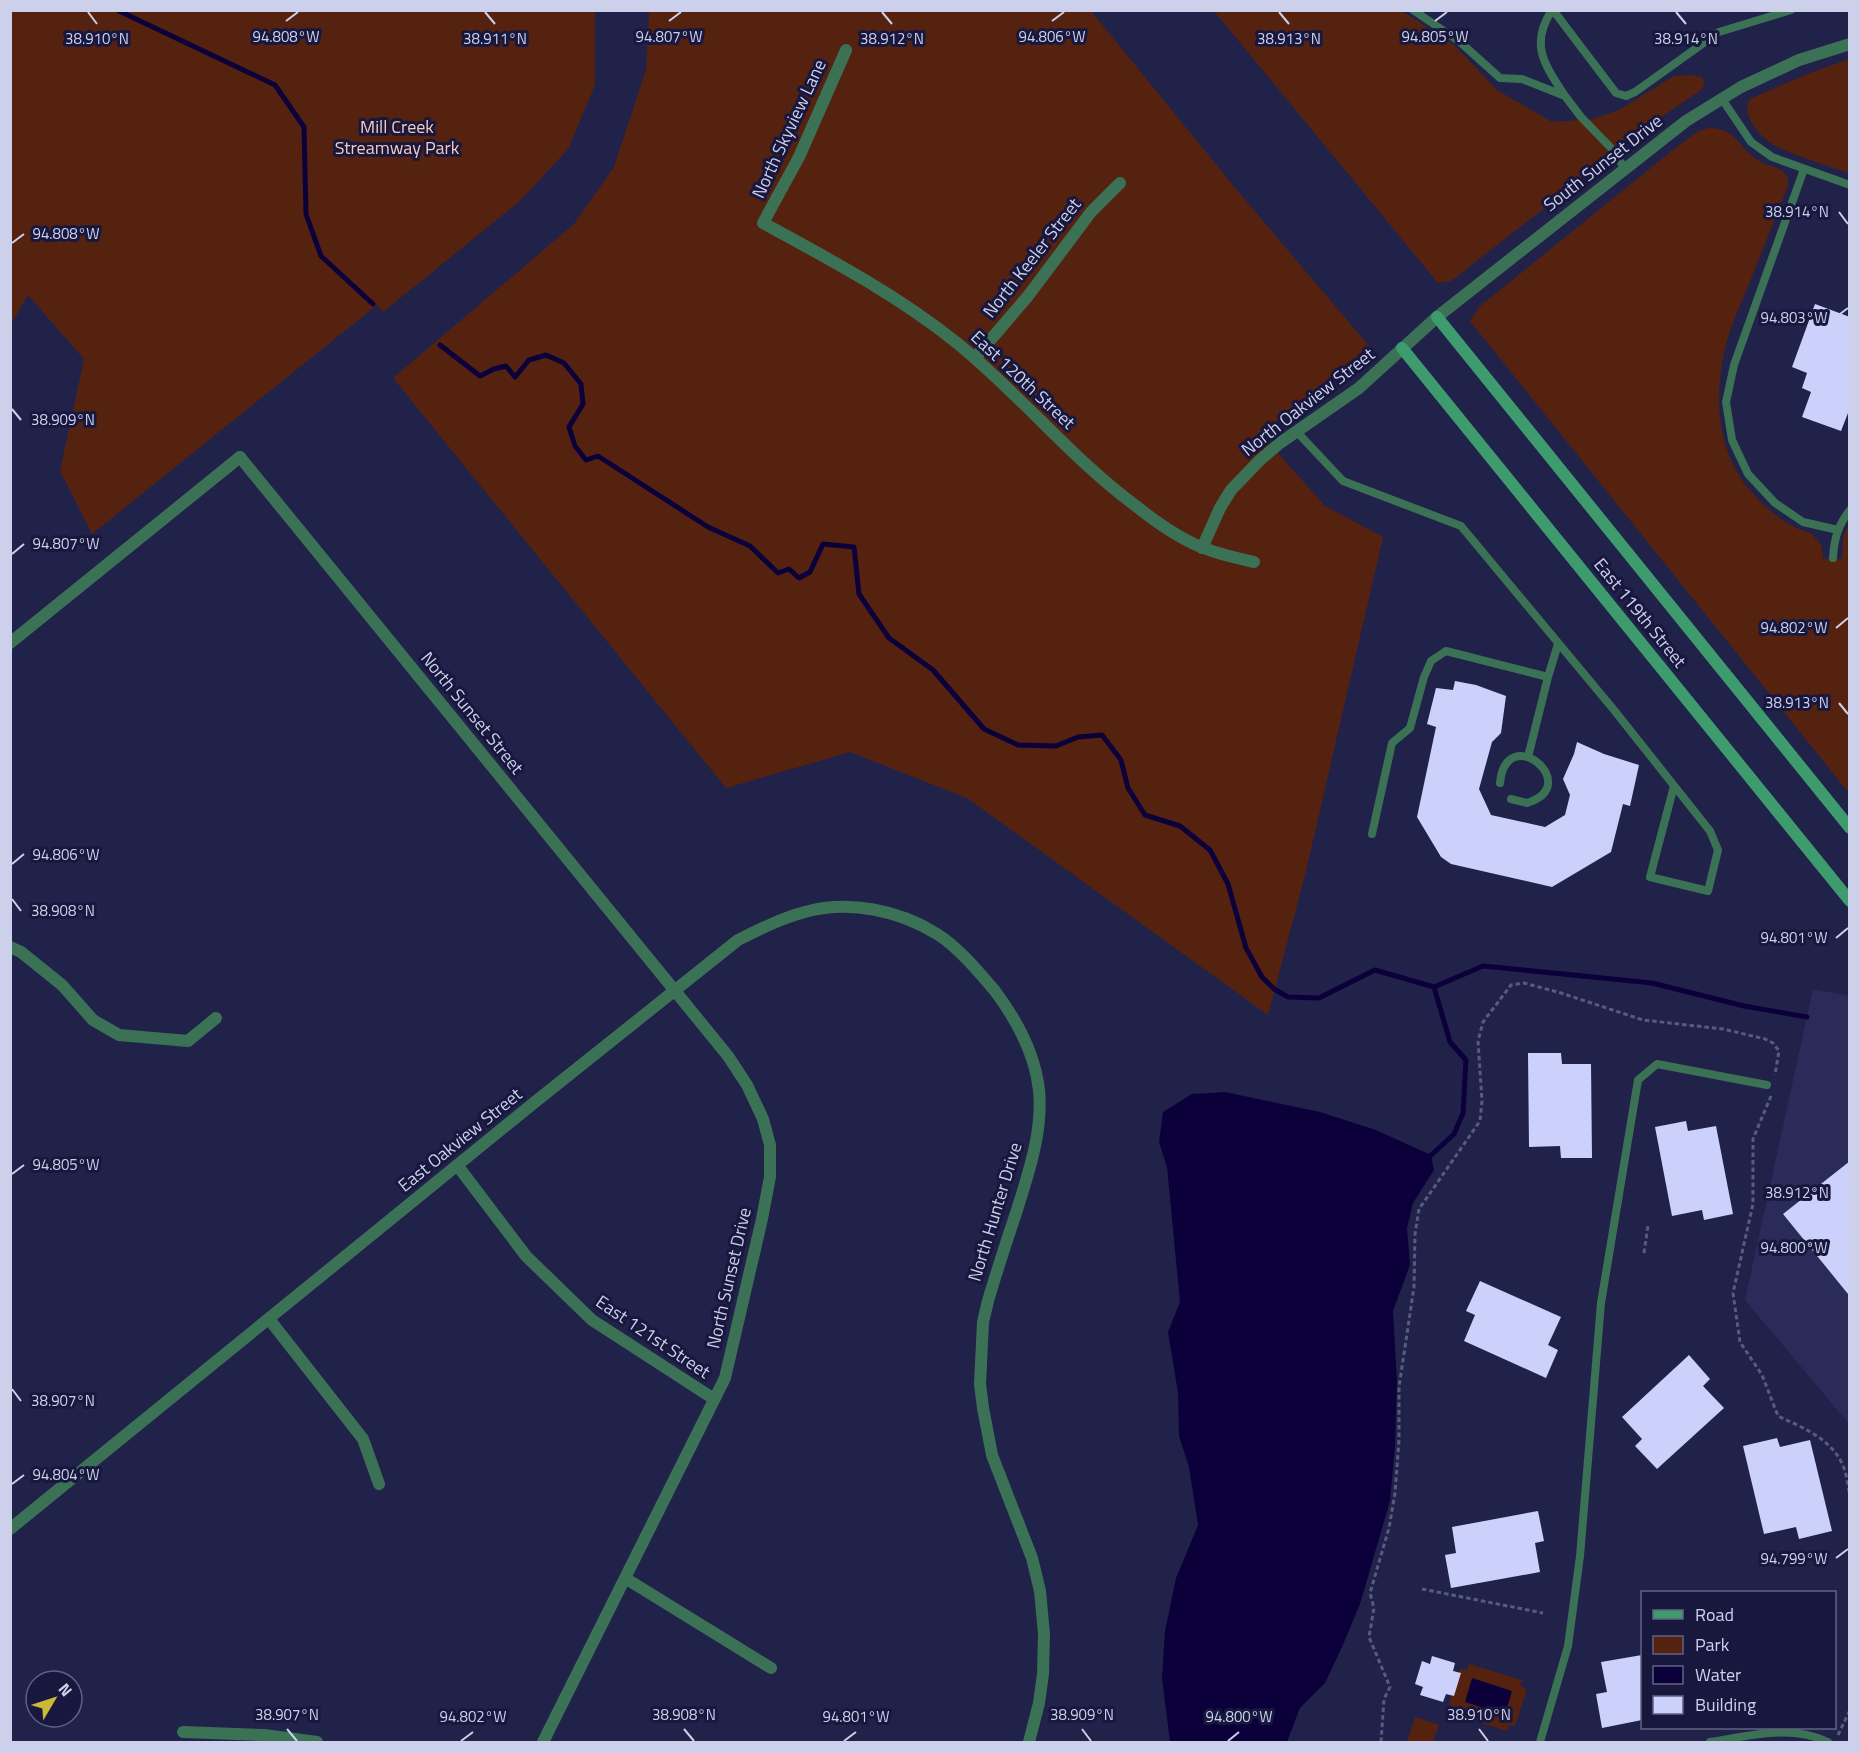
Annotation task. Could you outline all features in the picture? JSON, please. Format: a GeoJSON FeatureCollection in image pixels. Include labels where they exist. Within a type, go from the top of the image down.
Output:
{"type":"FeatureCollection","features":[{"type":"Feature","properties":{"kind":"main road","name":"East 119th Street"},"geometry":{"type":"LineString","coordinates":[[1437,317],[1850,828]]}},
{"type":"Feature","properties":{"kind":"main road","name":"East 119th Street"},"geometry":{"type":"LineString","coordinates":[[1402,348],[1850,901]]}},
{"type":"Feature","properties":{"kind":"street","name":"South Sunset Drive"},"geometry":{"type":"LineString","coordinates":[[1402,348],[1437,317],[1686,121],[1741,87],[1799,60],[1850,44]]}},
{"type":"Feature","properties":{"kind":"street","name":"North Skyview Lane"},"geometry":{"type":"LineString","coordinates":[[764,223],[799,157],[846,50]]}},
{"type":"Feature","properties":{"kind":"street","name":"North Keeler Street"},"geometry":{"type":"LineString","coordinates":[[975,358],[1028,296],[1091,212],[1120,183]]}},
{"type":"Feature","properties":{"kind":"street","name":"East 120th Street"},"geometry":{"type":"LineString","coordinates":[[764,223],[878,287],[933,324],[975,358],[1101,478],[1174,534],[1202,548],[1254,562]]}},
{"type":"Feature","properties":{"kind":"street","name":"North Oakview Street"},"geometry":{"type":"LineString","coordinates":[[1202,548],[1231,490],[1260,460],[1359,388],[1402,348]]}},
{"type":"Feature","properties":{"kind":"street","name":"North Sunset Street"},"geometry":{"type":"LineString","coordinates":[[10,643],[240,457],[675,991]]}},
{"type":"Feature","properties":{"kind":"street","name":"North Hunter Drive"},"geometry":{"type":"LineString","coordinates":[[675,991],[738,940],[772,923],[806,911],[864,908],[879,910],[910,921],[938,935],[979,972],[1012,1014],[1032,1060],[1039,1089],[1039,1113],[1029,1171],[988,1301],[984,1322],[980,1384],[992,1455],[1025,1539],[1040,1591],[1044,1634],[1043,1674],[1039,1703],[1029,1743]]}},
{"type":"Feature","properties":{"kind":"street"},"geometry":{"type":"LineString","coordinates":[[10,947],[21,952],[62,985],[93,1020],[119,1035],[188,1041],[216,1018]]}},
{"type":"Feature","properties":{"kind":"street","name":"East Oakview Street"},"geometry":{"type":"LineString","coordinates":[[10,1529],[457,1165],[675,991]]}},
{"type":"Feature","properties":{"kind":"street","name":"North Sunset Drive"},"geometry":{"type":"LineString","coordinates":[[543,1743],[724,1378],[770,1177],[770,1145],[764,1119],[747,1085],[728,1056],[675,991]]}},
{"type":"Feature","properties":{"kind":"street","name":"East 121st Street"},"geometry":{"type":"LineString","coordinates":[[457,1165],[526,1256],[592,1320],[714,1399]]}},
{"type":"Feature","properties":{"kind":"street"},"geometry":{"type":"LineString","coordinates":[[269,1319],[363,1439],[379,1484]]}},
{"type":"Feature","properties":{"kind":"street"},"geometry":{"type":"LineString","coordinates":[[625,1578],[771,1668]]}},
{"type":"Feature","properties":{"kind":"street"},"geometry":{"type":"LineString","coordinates":[[183,1732],[264,1735],[317,1743]]}},
{"type":"Feature","properties":{"kind":"lane"},"geometry":{"type":"LineString","coordinates":[[1413,10],[1460,42],[1500,78],[1522,79],[1565,96]]}},
{"type":"Feature","properties":{"kind":"lane"},"geometry":{"type":"LineString","coordinates":[[1625,169],[1612,149],[1581,117],[1547,67],[1539,41],[1544,24],[1553,10],[1616,93],[1626,96],[1635,92],[1719,32],[1791,10]]}},
{"type":"Feature","properties":{"kind":"lane"},"geometry":{"type":"LineString","coordinates":[[1722,99],[1751,142],[1772,157],[1850,186]]}},
{"type":"Feature","properties":{"kind":"lane"},"geometry":{"type":"LineString","coordinates":[[1804,169],[1734,365],[1726,402],[1732,440],[1748,474],[1775,503],[1803,522],[1838,530]]}},
{"type":"Feature","properties":{"kind":"lane"},"geometry":{"type":"LineString","coordinates":[[1297,432],[1343,481],[1461,526],[1614,710],[1710,831],[1718,850],[1708,891],[1650,877],[1674,786]]}},
{"type":"Feature","properties":{"kind":"lane"},"geometry":{"type":"LineString","coordinates":[[1833,558],[1834,542],[1840,522],[1850,510]]}},
{"type":"Feature","properties":{"kind":"lane"},"geometry":{"type":"LineString","coordinates":[[1527,757],[1558,644]]}},
{"type":"Feature","properties":{"kind":"lane"},"geometry":{"type":"LineString","coordinates":[[1372,834],[1392,743],[1410,728],[1424,677],[1431,661],[1446,651],[1548,676]]}},
{"type":"Feature","properties":{"kind":"lane"},"geometry":{"type":"LineString","coordinates":[[1500,783],[1501,774],[1509,761],[1516,758],[1527,757],[1538,761],[1544,767],[1547,782],[1540,796],[1527,803],[1511,799]]}},
{"type":"Feature","properties":{"kind":"lane"},"geometry":{"type":"LineString","coordinates":[[1540,1743],[1568,1646],[1580,1556],[1601,1303],[1638,1080],[1657,1064],[1770,1083]]}},
{"type":"Feature","properties":{"kind":"lane"},"geometry":{"type":"LineString","coordinates":[[1710,1743],[1770,1732],[1813,1735],[1828,1743]]}},
{"type":"Feature","properties":{"kind":"path"},"geometry":{"type":"LineString","coordinates":[[1382,1743],[1384,1699],[1390,1687],[1370,1637],[1374,1608],[1371,1593],[1389,1528],[1395,1492],[1399,1440],[1399,1387],[1414,1287],[1414,1234],[1419,1209],[1480,1121],[1482,1101],[1478,1041],[1483,1022],[1511,985],[1524,984],[1562,993],[1643,1020],[1723,1029],[1765,1039],[1773,1043],[1779,1051],[1770,1083]]}},
{"type":"Feature","properties":{"kind":"path"},"geometry":{"type":"LineString","coordinates":[[1773,1091],[1753,1139],[1753,1204],[1733,1293],[1740,1342],[1762,1375],[1778,1416],[1820,1437],[1833,1449],[1844,1468],[1850,1496]]}},
{"type":"Feature","properties":{"kind":"path"},"geometry":{"type":"LineString","coordinates":[[1644,1253],[1648,1226]]}},
{"type":"Feature","properties":{"kind":"path"},"geometry":{"type":"LineString","coordinates":[[1422,1589],[1543,1613]]}},
{"type":"Feature","properties":{"kind":"path"},"geometry":{"type":"LineString","coordinates":[[1834,1743],[1850,1710]]}},
{"type":"Feature","properties":{"kind":"shaded area"},"geometry":{"type":"Polygon","coordinates":[[[1813,989],[1849,996],[1849,1424],[1745,1300],[1813,989]]]}},
{"type":"Feature","properties":{"kind":"green space","name":"Mill Creek Streamway Park"},"geometry":{"type":"Polygon","coordinates":[[[10,11],[595,11],[595,85],[568,149],[520,201],[383,312],[377,305],[92,534],[60,471],[84,359],[28,295],[11,324],[10,11]]]}},
{"type":"Feature","properties":{"kind":"green space"},"geometry":{"type":"Polygon","coordinates":[[[649,11],[1091,11],[1236,189],[1369,346],[1261,434],[1325,506],[1383,537],[1306,871],[1268,1015],[967,798],[850,752],[726,788],[393,378],[574,224],[614,167],[646,70],[649,11]]]}},
{"type":"Feature","properties":{"kind":"green space"},"geometry":{"type":"Polygon","coordinates":[[[1214,11],[1402,11],[1454,45],[1497,90],[1552,122],[1593,119],[1619,110],[1674,76],[1702,77],[1705,83],[1701,90],[1664,115],[1451,281],[1438,283],[1214,11]]]}},
{"type":"Feature","properties":{"kind":"green space"},"geometry":{"type":"Polygon","coordinates":[[[1849,59],[1849,173],[1774,145],[1753,125],[1748,111],[1750,99],[1807,74],[1849,59]]]}},
{"type":"Feature","properties":{"kind":"green space"},"geometry":{"type":"Polygon","coordinates":[[[1709,128],[1726,131],[1752,156],[1762,163],[1776,167],[1788,179],[1788,186],[1727,341],[1720,381],[1721,423],[1732,462],[1742,480],[1755,496],[1774,513],[1788,523],[1811,533],[1822,546],[1823,559],[1842,559],[1843,537],[1849,524],[1849,793],[1470,321],[1479,307],[1679,145],[1699,131],[1709,128]]]}},
{"type":"Feature","properties":{"kind":"green space"},"geometry":{"type":"Polygon","coordinates":[[[1469,1664],[1522,1680],[1520,1686],[1527,1689],[1515,1726],[1509,1725],[1507,1731],[1454,1714],[1456,1707],[1449,1704],[1460,1669],[1467,1670],[1469,1664]]]}},
{"type":"Feature","properties":{"kind":"green space"},"geometry":{"type":"Polygon","coordinates":[[[1415,1717],[1439,1725],[1433,1742],[1407,1742],[1415,1717]]]}},
{"type":"Feature","properties":{"kind":"water"},"geometry":{"type":"Polygon","coordinates":[[[1225,1092],[1320,1112],[1376,1130],[1431,1155],[1434,1170],[1413,1203],[1407,1228],[1410,1265],[1393,1311],[1397,1381],[1395,1447],[1390,1501],[1360,1604],[1342,1647],[1325,1683],[1300,1708],[1287,1742],[1170,1742],[1162,1678],[1165,1631],[1176,1578],[1198,1525],[1189,1467],[1179,1436],[1178,1393],[1168,1332],[1180,1302],[1167,1167],[1159,1142],[1163,1112],[1192,1094],[1225,1092]]]}},
{"type":"Feature","properties":{"kind":"water"},"geometry":{"type":"Polygon","coordinates":[[[1472,1678],[1512,1691],[1505,1715],[1465,1702],[1472,1678]]]}},
{"type":"Feature","properties":{"kind":"building"},"geometry":{"type":"Polygon","coordinates":[[[1815,304],[1850,317],[1850,408],[1841,431],[1802,417],[1811,392],[1802,388],[1807,373],[1792,367],[1815,304]]]}},
{"type":"Feature","properties":{"kind":"building"},"geometry":{"type":"Polygon","coordinates":[[[1455,681],[1476,685],[1506,696],[1501,733],[1492,742],[1479,789],[1491,815],[1545,827],[1565,815],[1570,795],[1563,779],[1577,742],[1604,754],[1639,765],[1630,806],[1623,804],[1611,852],[1552,887],[1451,864],[1441,857],[1417,817],[1436,727],[1427,724],[1436,688],[1453,690],[1455,681]]]}},
{"type":"Feature","properties":{"kind":"building"},"geometry":{"type":"Polygon","coordinates":[[[1528,1053],[1561,1053],[1562,1064],[1591,1064],[1592,1158],[1561,1158],[1560,1146],[1529,1147],[1528,1053]]]}},
{"type":"Feature","properties":{"kind":"building"},"geometry":{"type":"Polygon","coordinates":[[[1686,1121],[1688,1131],[1716,1126],[1733,1214],[1704,1220],[1702,1210],[1672,1216],[1655,1127],[1686,1121]]]}},
{"type":"Feature","properties":{"kind":"building"},"geometry":{"type":"Polygon","coordinates":[[[1850,1161],[1850,1293],[1848,1294],[1783,1214],[1850,1161]]]}},
{"type":"Feature","properties":{"kind":"building"},"geometry":{"type":"Polygon","coordinates":[[[1480,1281],[1561,1317],[1548,1345],[1558,1350],[1546,1378],[1464,1341],[1475,1315],[1466,1311],[1480,1281]]]}},
{"type":"Feature","properties":{"kind":"building"},"geometry":{"type":"Polygon","coordinates":[[[1689,1355],[1710,1379],[1703,1386],[1724,1408],[1657,1469],[1635,1446],[1642,1439],[1622,1417],[1689,1355]]]}},
{"type":"Feature","properties":{"kind":"building"},"geometry":{"type":"Polygon","coordinates":[[[1777,1438],[1780,1447],[1810,1440],[1832,1531],[1799,1539],[1796,1527],[1764,1534],[1743,1446],[1777,1438]]]}},
{"type":"Feature","properties":{"kind":"building"},"geometry":{"type":"Polygon","coordinates":[[[1538,1511],[1544,1541],[1535,1543],[1540,1572],[1451,1588],[1445,1555],[1456,1553],[1452,1527],[1538,1511]]]}},
{"type":"Feature","properties":{"kind":"building"},"geometry":{"type":"Polygon","coordinates":[[[1641,1655],[1641,1720],[1602,1728],[1596,1694],[1607,1692],[1601,1662],[1641,1655]]]}},
{"type":"Feature","properties":{"kind":"building"},"geometry":{"type":"Polygon","coordinates":[[[1432,1656],[1455,1663],[1453,1671],[1461,1673],[1454,1696],[1446,1694],[1443,1702],[1420,1695],[1423,1687],[1415,1684],[1422,1661],[1430,1664],[1432,1656]]]}},
{"type":"Feature","properties":{"kind":"waterway"},"geometry":{"type":"LineString","coordinates":[[117,10],[275,85],[304,127],[306,214],[321,256],[373,304]]}},
{"type":"Feature","properties":{"kind":"waterway"},"geometry":{"type":"LineString","coordinates":[[440,345],[480,376],[506,366],[515,377],[529,360],[546,355],[564,363],[581,384],[583,404],[569,427],[575,446],[586,460],[598,456],[708,527],[750,546],[778,573],[789,569],[799,578],[810,572],[823,544],[854,547],[859,594],[889,638],[933,670],[984,729],[1018,745],[1056,746],[1078,737],[1102,735],[1121,760],[1128,788],[1145,815],[1180,826],[1210,850],[1228,884],[1246,948],[1262,977],[1274,989],[1288,997],[1319,998],[1375,970],[1434,987],[1483,966],[1652,983],[1744,1006],[1807,1017]]}},
{"type":"Feature","properties":{"kind":"waterway"},"geometry":{"type":"LineString","coordinates":[[1427,1159],[1454,1134],[1463,1113],[1466,1060],[1450,1042],[1434,987]]}}]}
